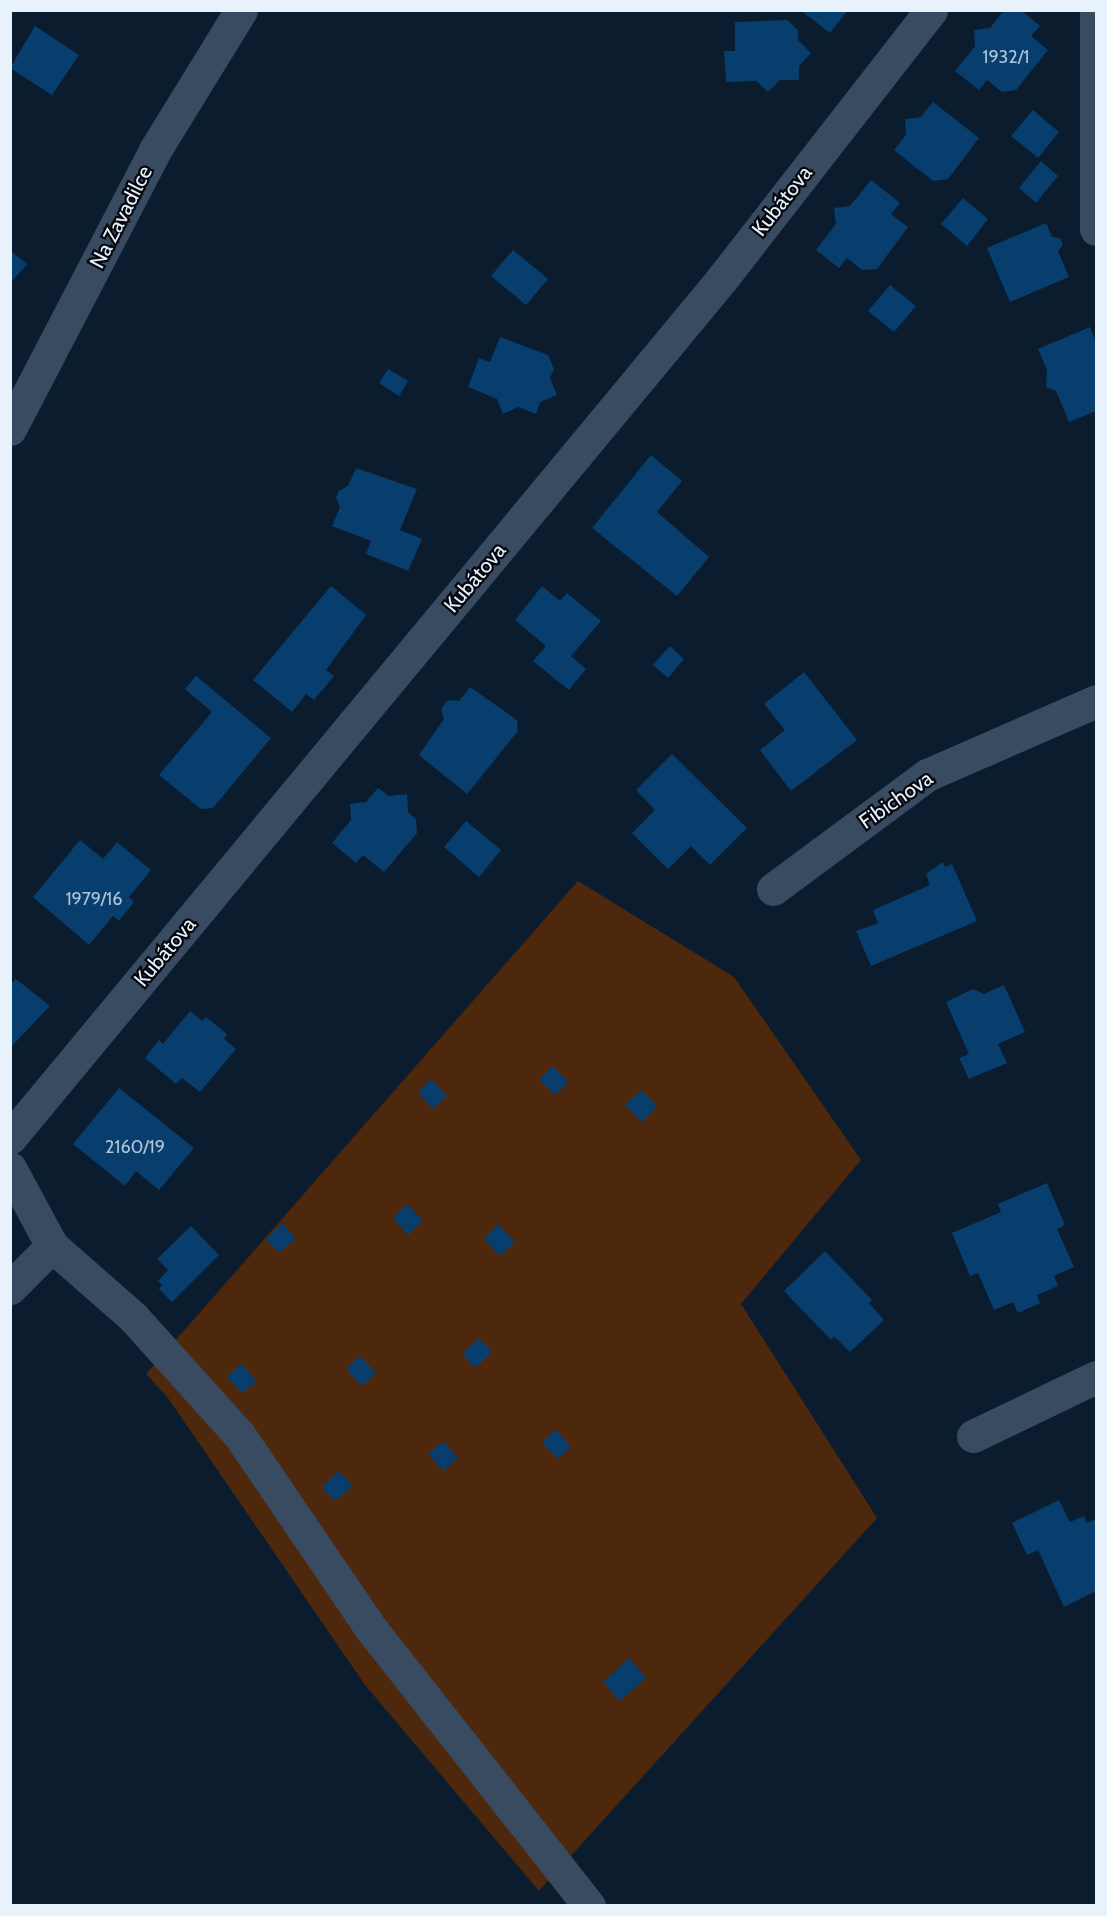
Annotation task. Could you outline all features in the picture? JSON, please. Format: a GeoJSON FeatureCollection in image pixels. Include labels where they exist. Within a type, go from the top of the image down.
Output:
{"type":"FeatureCollection","features":[{"type":"Feature","properties":{"kind":"street","name":"Na Zavadilce"},"geometry":{"type":"LineString","coordinates":[[10,429],[155,150],[241,10]]}},
{"type":"Feature","properties":{"kind":"street","name":"Kubátova"},"geometry":{"type":"LineString","coordinates":[[10,1138],[721,280],[931,10]]}},
{"type":"Feature","properties":{"kind":"street"},"geometry":{"type":"LineString","coordinates":[[1096,10],[1096,229]]}},
{"type":"Feature","properties":{"kind":"street","name":"Fibichova"},"geometry":{"type":"LineString","coordinates":[[773,889],[927,775],[1096,701]]}},
{"type":"Feature","properties":{"kind":"street"},"geometry":{"type":"LineString","coordinates":[[10,1168],[52,1246],[133,1317],[240,1436],[372,1630],[590,1905]]}},
{"type":"Feature","properties":{"kind":"street"},"geometry":{"type":"LineString","coordinates":[[10,1288],[52,1246]]}},
{"type":"Feature","properties":{"kind":"street"},"geometry":{"type":"LineString","coordinates":[[973,1436],[1096,1377]]}},
{"type":"Feature","properties":{"kind":"shaded area"},"geometry":{"type":"Polygon","coordinates":[[[578,881],[734,977],[861,1160],[741,1304],[877,1518],[539,1891],[365,1685],[168,1398],[146,1374],[578,881]]]}},
{"type":"Feature","properties":{"kind":"building"},"geometry":{"type":"Polygon","coordinates":[[[800,10],[848,10],[830,33],[800,10]]]}},
{"type":"Feature","properties":{"kind":"building"},"geometry":{"type":"Polygon","coordinates":[[[1004,10],[1021,10],[1040,26],[1031,36],[1048,50],[1016,90],[1002,92],[987,80],[979,90],[955,71],[975,46],[974,30],[990,28],[1004,10]]]}},
{"type":"Feature","properties":{"kind":"building"},"geometry":{"type":"Polygon","coordinates":[[[787,20],[798,30],[798,40],[811,53],[799,66],[799,80],[780,80],[768,92],[756,81],[726,82],[724,51],[735,51],[735,22],[787,20]]]}},
{"type":"Feature","properties":{"kind":"building"},"geometry":{"type":"Polygon","coordinates":[[[35,26],[79,55],[52,95],[10,68],[35,26]]]}},
{"type":"Feature","properties":{"kind":"building"},"geometry":{"type":"Polygon","coordinates":[[[933,102],[979,138],[948,179],[933,181],[894,150],[906,135],[905,119],[921,117],[933,102]]]}},
{"type":"Feature","properties":{"kind":"building"},"geometry":{"type":"Polygon","coordinates":[[[1033,110],[1059,132],[1038,158],[1011,136],[1033,110]]]}},
{"type":"Feature","properties":{"kind":"building"},"geometry":{"type":"Polygon","coordinates":[[[1041,161],[1058,176],[1036,203],[1019,188],[1041,161]]]}},
{"type":"Feature","properties":{"kind":"building"},"geometry":{"type":"Polygon","coordinates":[[[871,180],[900,203],[891,214],[908,227],[877,269],[862,270],[847,258],[839,268],[816,250],[836,224],[834,208],[850,206],[871,180]]]}},
{"type":"Feature","properties":{"kind":"building"},"geometry":{"type":"Polygon","coordinates":[[[963,198],[988,219],[967,246],[941,224],[963,198]]]}},
{"type":"Feature","properties":{"kind":"building"},"geometry":{"type":"Polygon","coordinates":[[[1046,223],[1052,237],[1060,238],[1063,245],[1058,251],[1069,277],[1010,302],[987,248],[1046,223]]]}},
{"type":"Feature","properties":{"kind":"building"},"geometry":{"type":"Polygon","coordinates":[[[10,250],[27,264],[10,284],[10,250]]]}},
{"type":"Feature","properties":{"kind":"building"},"geometry":{"type":"Polygon","coordinates":[[[513,250],[548,279],[526,305],[491,276],[513,250]]]}},
{"type":"Feature","properties":{"kind":"building"},"geometry":{"type":"Polygon","coordinates":[[[890,285],[916,306],[894,332],[868,311],[890,285]]]}},
{"type":"Feature","properties":{"kind":"building"},"geometry":{"type":"Polygon","coordinates":[[[1090,327],[1096,342],[1096,411],[1069,422],[1056,391],[1046,387],[1047,370],[1038,349],[1090,327]]]}},
{"type":"Feature","properties":{"kind":"building"},"geometry":{"type":"Polygon","coordinates":[[[500,337],[548,355],[554,369],[550,378],[557,395],[540,402],[536,414],[518,407],[503,414],[497,399],[468,387],[479,358],[490,362],[500,337]]]}},
{"type":"Feature","properties":{"kind":"building"},"geometry":{"type":"Polygon","coordinates":[[[388,369],[408,381],[399,396],[379,383],[388,369]]]}},
{"type":"Feature","properties":{"kind":"building"},"geometry":{"type":"Polygon","coordinates":[[[651,455],[682,481],[657,512],[709,557],[677,596],[592,528],[651,455]]]}},
{"type":"Feature","properties":{"kind":"building"},"geometry":{"type":"Polygon","coordinates":[[[356,468],[417,489],[400,530],[422,539],[408,571],[366,554],[371,541],[332,526],[340,507],[336,498],[339,491],[348,486],[356,468]]]}},
{"type":"Feature","properties":{"kind":"building"},"geometry":{"type":"Polygon","coordinates":[[[331,586],[366,615],[326,670],[334,676],[314,700],[306,694],[292,712],[253,680],[331,586]]]}},
{"type":"Feature","properties":{"kind":"building"},"geometry":{"type":"Polygon","coordinates":[[[542,586],[560,601],[567,593],[601,621],[571,656],[586,669],[569,690],[533,661],[546,646],[515,620],[542,586]]]}},
{"type":"Feature","properties":{"kind":"building"},"geometry":{"type":"Polygon","coordinates":[[[670,646],[684,659],[668,678],[653,665],[670,646]]]}},
{"type":"Feature","properties":{"kind":"building"},"geometry":{"type":"Polygon","coordinates":[[[804,672],[857,740],[791,791],[760,750],[785,730],[764,704],[804,672]]]}},
{"type":"Feature","properties":{"kind":"building"},"geometry":{"type":"Polygon","coordinates":[[[196,676],[271,738],[213,808],[201,809],[159,775],[212,712],[185,689],[196,676]]]}},
{"type":"Feature","properties":{"kind":"building"},"geometry":{"type":"Polygon","coordinates":[[[470,687],[517,720],[518,731],[467,794],[419,755],[444,719],[441,709],[448,700],[459,701],[470,687]]]}},
{"type":"Feature","properties":{"kind":"building"},"geometry":{"type":"Polygon","coordinates":[[[672,754],[747,828],[710,865],[691,846],[668,869],[632,833],[655,810],[636,790],[672,754]]]}},
{"type":"Feature","properties":{"kind":"building"},"geometry":{"type":"Polygon","coordinates":[[[378,788],[389,796],[407,794],[408,812],[416,819],[417,833],[384,872],[363,855],[356,863],[332,843],[351,820],[350,804],[366,802],[378,788]]]}},
{"type":"Feature","properties":{"kind":"building"},"geometry":{"type":"Polygon","coordinates":[[[466,821],[501,850],[479,877],[444,847],[466,821]]]}},
{"type":"Feature","properties":{"kind":"building"},"geometry":{"type":"Polygon","coordinates":[[[80,840],[103,859],[117,842],[151,870],[129,897],[134,902],[119,921],[113,916],[89,945],[33,897],[80,840]]]}},
{"type":"Feature","properties":{"kind":"building"},"geometry":{"type":"Polygon","coordinates":[[[943,862],[945,867],[952,864],[977,921],[871,966],[856,931],[878,923],[873,910],[930,885],[926,874],[943,862]]]}},
{"type":"Feature","properties":{"kind":"building"},"geometry":{"type":"Polygon","coordinates":[[[16,979],[50,1006],[10,1048],[10,985],[16,979]]]}},
{"type":"Feature","properties":{"kind":"building"},"geometry":{"type":"Polygon","coordinates":[[[1004,985],[1025,1032],[998,1044],[1007,1063],[969,1079],[959,1058],[969,1054],[946,1002],[973,989],[984,994],[1004,985]]]}},
{"type":"Feature","properties":{"kind":"building"},"geometry":{"type":"Polygon","coordinates":[[[190,1011],[202,1021],[206,1017],[227,1034],[224,1039],[236,1049],[200,1092],[182,1078],[176,1084],[145,1058],[159,1040],[163,1044],[190,1011]]]}},
{"type":"Feature","properties":{"kind":"building"},"geometry":{"type":"Polygon","coordinates":[[[553,1066],[568,1082],[555,1095],[539,1079],[553,1066]]]}},
{"type":"Feature","properties":{"kind":"building"},"geometry":{"type":"Polygon","coordinates":[[[431,1079],[447,1096],[433,1109],[418,1092],[431,1079]]]}},
{"type":"Feature","properties":{"kind":"building"},"geometry":{"type":"Polygon","coordinates":[[[119,1088],[194,1148],[159,1190],[136,1171],[125,1186],[73,1144],[119,1088]]]}},
{"type":"Feature","properties":{"kind":"building"},"geometry":{"type":"Polygon","coordinates":[[[641,1090],[657,1106],[642,1122],[625,1105],[641,1090]]]}},
{"type":"Feature","properties":{"kind":"building"},"geometry":{"type":"Polygon","coordinates":[[[1047,1183],[1065,1225],[1057,1229],[1074,1267],[1054,1276],[1058,1286],[1037,1295],[1040,1303],[1018,1313],[1013,1302],[994,1310],[978,1273],[970,1276],[952,1233],[1001,1212],[998,1204],[1047,1183]]]}},
{"type":"Feature","properties":{"kind":"building"},"geometry":{"type":"Polygon","coordinates":[[[407,1204],[423,1221],[408,1235],[393,1218],[407,1204]]]}},
{"type":"Feature","properties":{"kind":"building"},"geometry":{"type":"Polygon","coordinates":[[[282,1223],[296,1238],[279,1253],[266,1240],[282,1223]]]}},
{"type":"Feature","properties":{"kind":"building"},"geometry":{"type":"Polygon","coordinates":[[[498,1224],[515,1242],[500,1256],[484,1239],[498,1224]]]}},
{"type":"Feature","properties":{"kind":"building"},"geometry":{"type":"Polygon","coordinates":[[[191,1226],[219,1255],[172,1302],[159,1289],[162,1285],[158,1281],[168,1270],[157,1259],[191,1226]]]}},
{"type":"Feature","properties":{"kind":"building"},"geometry":{"type":"Polygon","coordinates":[[[825,1251],[872,1300],[869,1303],[884,1320],[850,1352],[834,1336],[831,1340],[784,1291],[825,1251]]]}},
{"type":"Feature","properties":{"kind":"building"},"geometry":{"type":"Polygon","coordinates":[[[479,1338],[492,1352],[475,1368],[462,1354],[479,1338]]]}},
{"type":"Feature","properties":{"kind":"building"},"geometry":{"type":"Polygon","coordinates":[[[360,1356],[376,1373],[362,1386],[346,1369],[360,1356]]]}},
{"type":"Feature","properties":{"kind":"building"},"geometry":{"type":"Polygon","coordinates":[[[241,1364],[257,1381],[242,1393],[227,1377],[241,1364]]]}},
{"type":"Feature","properties":{"kind":"building"},"geometry":{"type":"Polygon","coordinates":[[[556,1430],[571,1447],[558,1459],[542,1442],[556,1430]]]}},
{"type":"Feature","properties":{"kind":"building"},"geometry":{"type":"Polygon","coordinates":[[[443,1441],[458,1458],[443,1471],[428,1454],[443,1441]]]}},
{"type":"Feature","properties":{"kind":"building"},"geometry":{"type":"Polygon","coordinates":[[[339,1471],[353,1486],[335,1501],[322,1487],[339,1471]]]}},
{"type":"Feature","properties":{"kind":"building"},"geometry":{"type":"Polygon","coordinates":[[[1059,1500],[1070,1522],[1084,1516],[1087,1523],[1096,1519],[1096,1591],[1064,1607],[1038,1550],[1027,1555],[1012,1523],[1059,1500]]]}},
{"type":"Feature","properties":{"kind":"building"},"geometry":{"type":"Polygon","coordinates":[[[629,1658],[646,1678],[620,1701],[603,1682],[629,1658]]]}}]}
